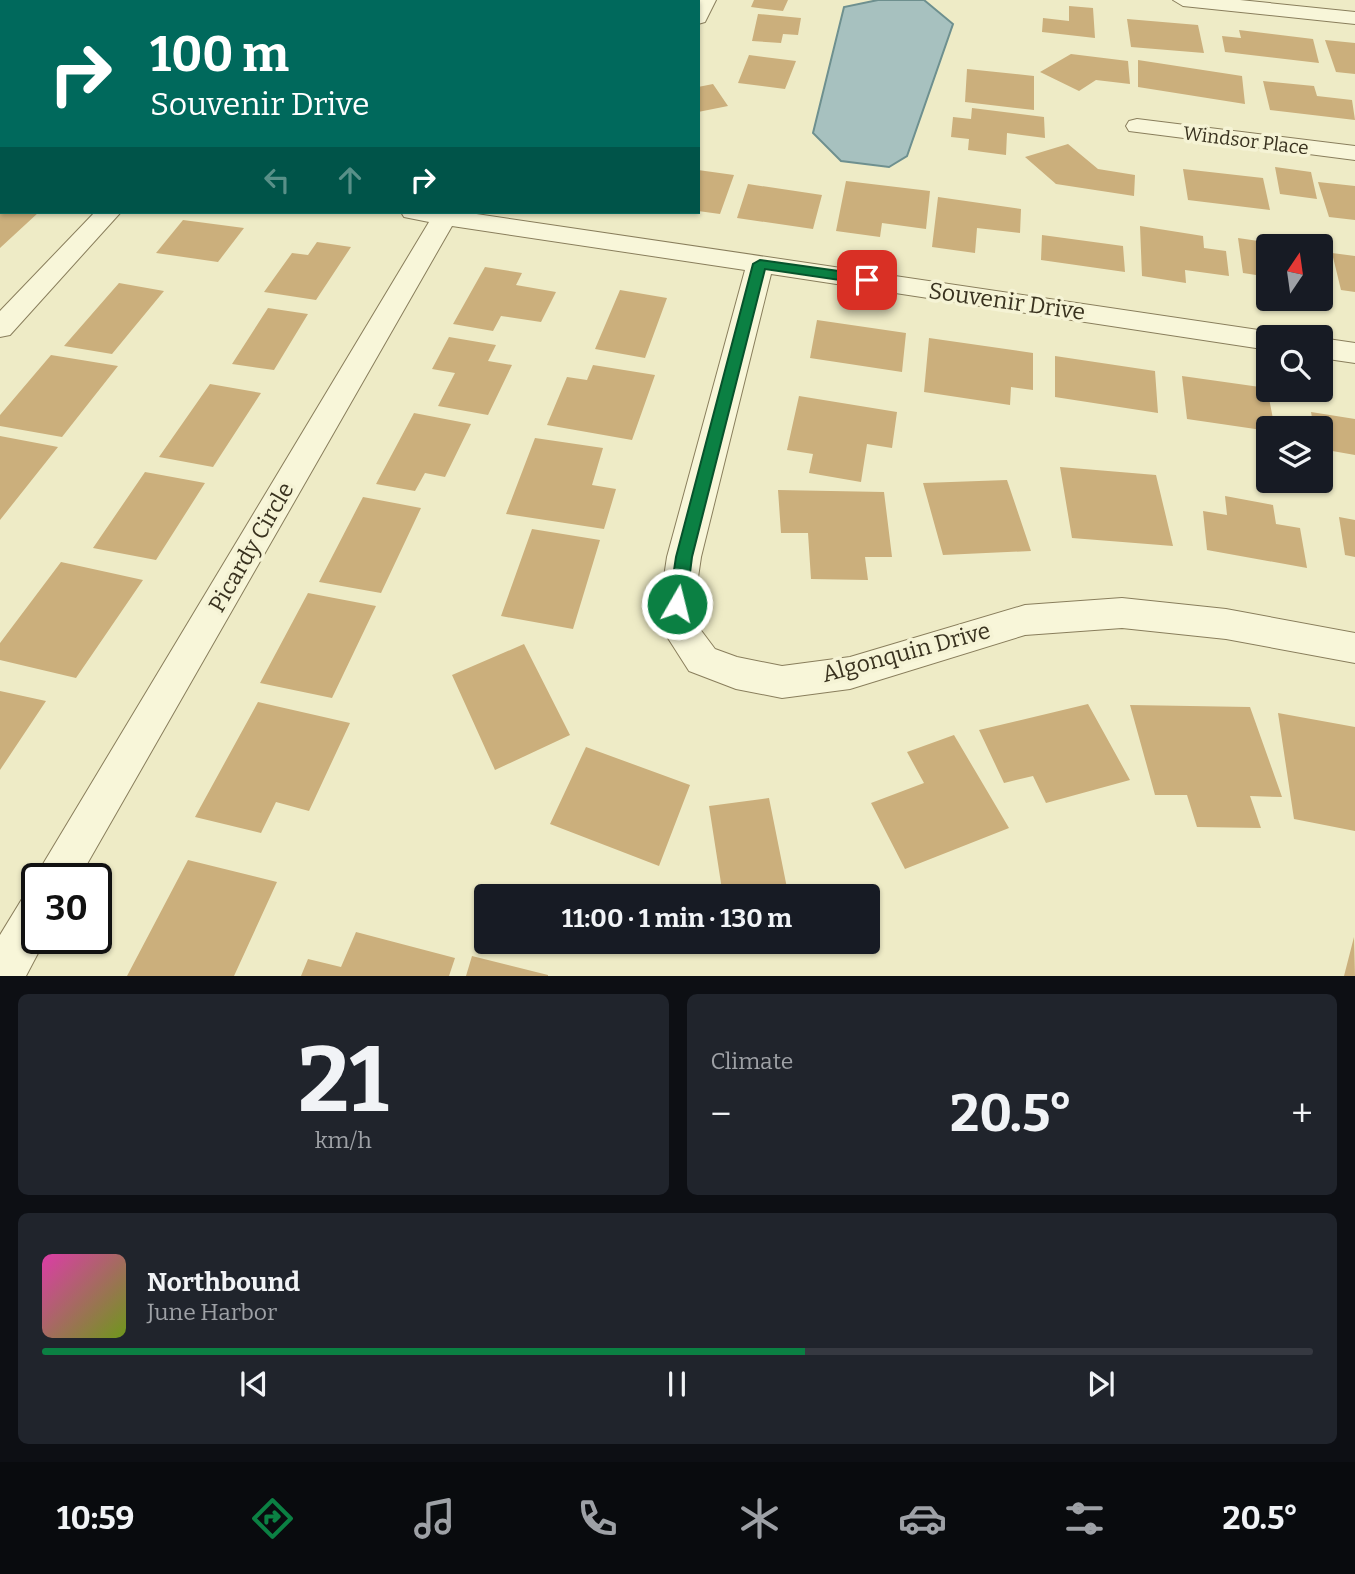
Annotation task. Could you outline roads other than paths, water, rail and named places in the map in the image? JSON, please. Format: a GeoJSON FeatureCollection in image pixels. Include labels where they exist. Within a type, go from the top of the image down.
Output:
{"type":"FeatureCollection","features":[{"type":"Feature","properties":{"kind":"street"},"geometry":{"type":"LineString","coordinates":[[1183,0],[1355,18]]}},
{"type":"Feature","properties":{"kind":"street","name":"Windsor Place"},"geometry":{"type":"LineString","coordinates":[[1137,127],[1355,153]]}},
{"type":"Feature","properties":{"kind":"street"},"geometry":{"type":"LineString","coordinates":[[0,328],[106,214]]}},
{"type":"Feature","properties":{"kind":"street","name":"Souvenir Drive"},"geometry":{"type":"LineString","coordinates":[[429,214],[1256,338]]}},
{"type":"Feature","properties":{"kind":"street","name":"Picardy Circle"},"geometry":{"type":"LineString","coordinates":[[65,863],[429,214]]}},
{"type":"Feature","properties":{"kind":"street","name":"Algonquin Drive"},"geometry":{"type":"LineString","coordinates":[[760,264],[684,557],[677,604],[684,635],[702,660],[736,673],[782,682],[850,673],[1025,620],[1122,613],[1226,624],[1355,648]]}},
{"type":"Feature","properties":{"kind":"street"},"geometry":{"type":"LineString","coordinates":[[1333,349],[1355,352]]}},
{"type":"Feature","properties":{"kind":"street"},"geometry":{"type":"LineString","coordinates":[[4,975],[21,941]]}},
{"type":"Feature","properties":{"kind":"water"},"geometry":{"type":"Polygon","coordinates":[[[878,0],[924,0],[953,24],[907,156],[889,167],[841,161],[813,133],[844,7],[878,0]]]}}]}
